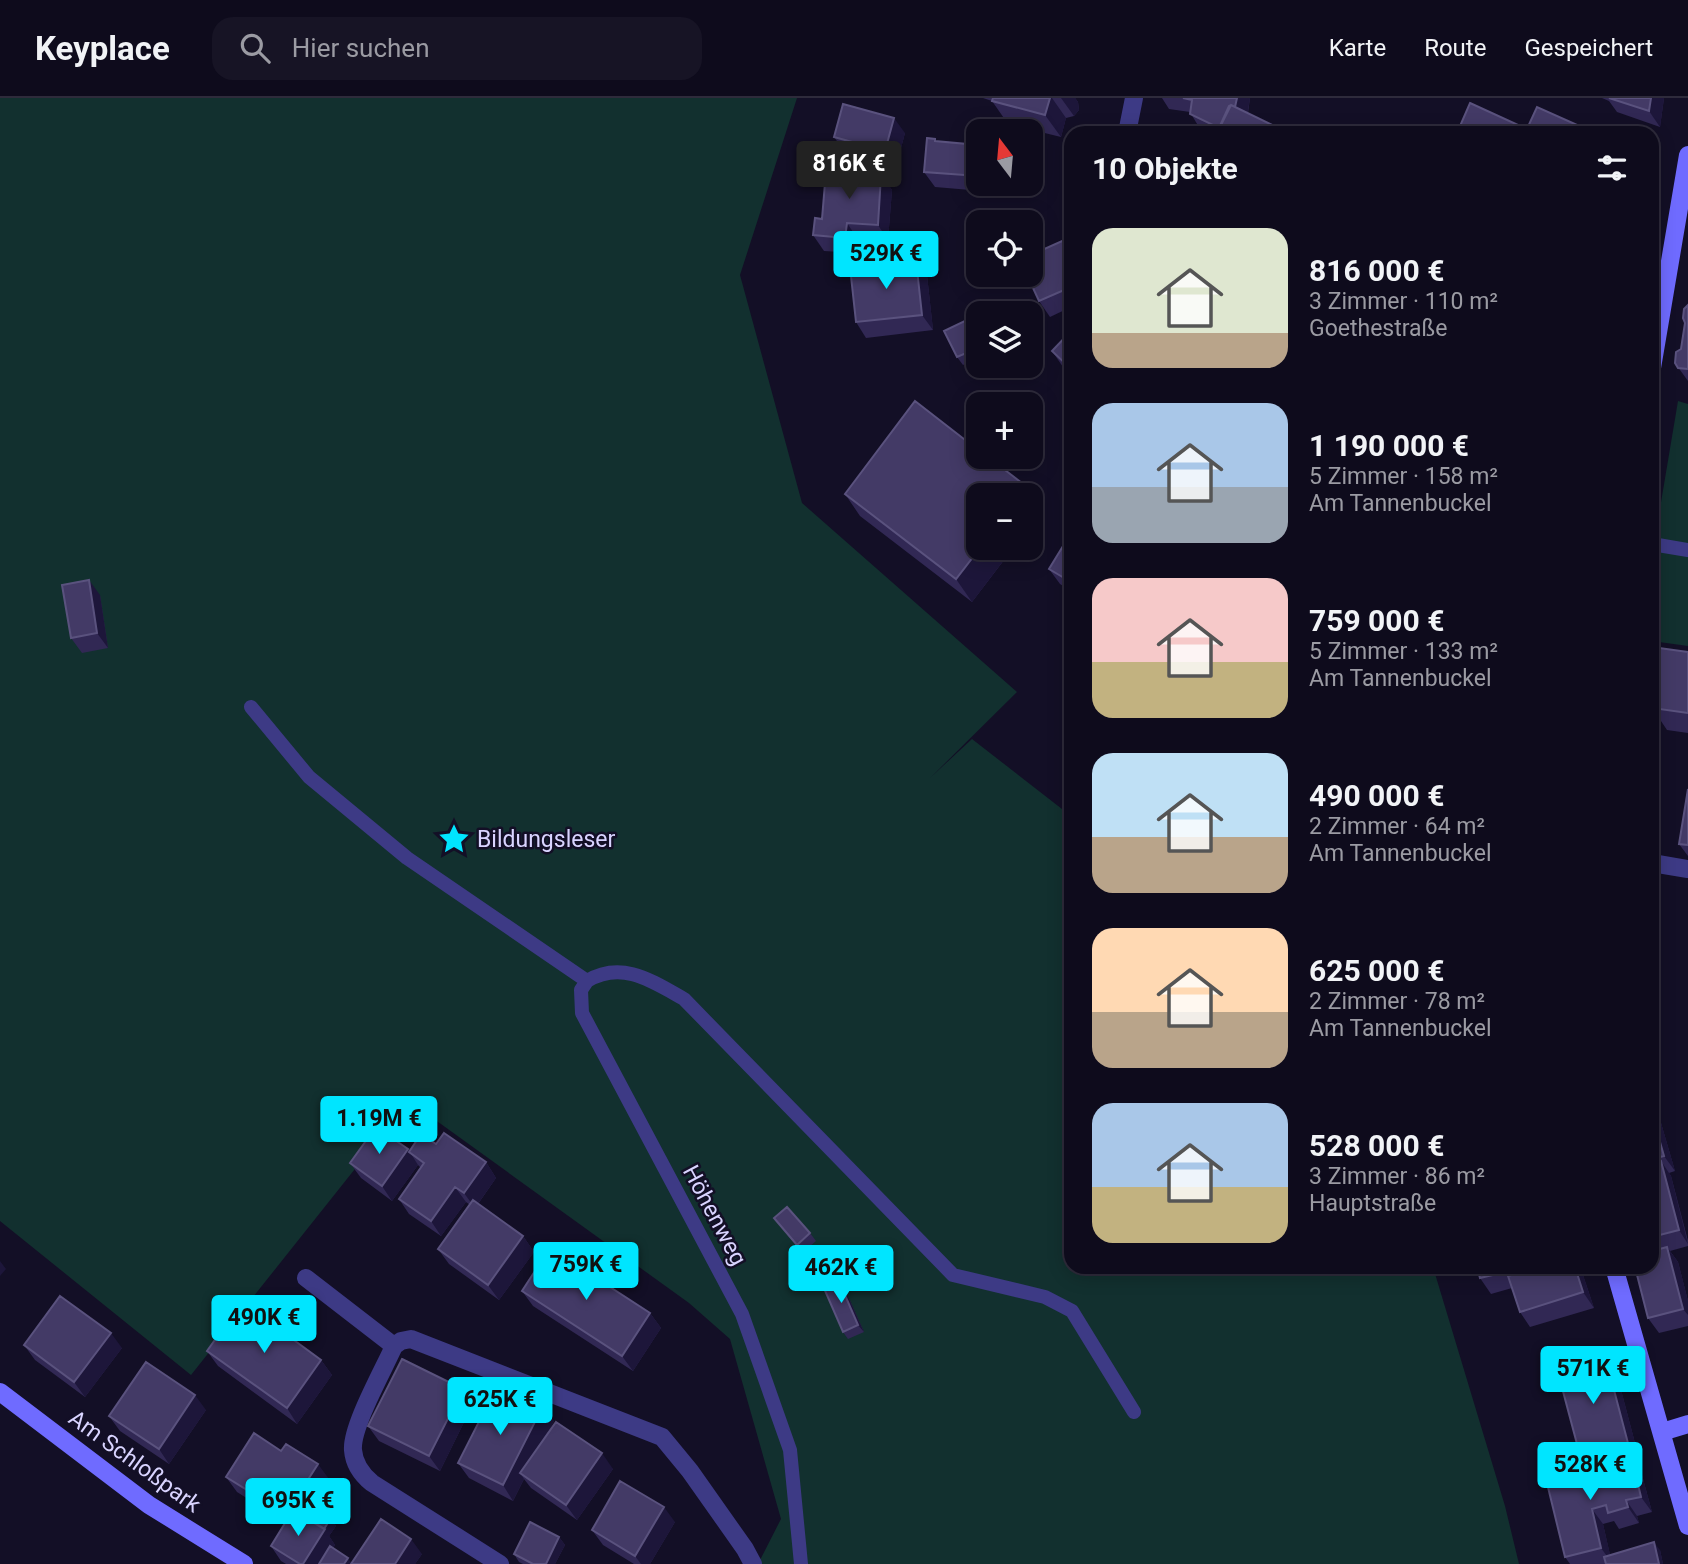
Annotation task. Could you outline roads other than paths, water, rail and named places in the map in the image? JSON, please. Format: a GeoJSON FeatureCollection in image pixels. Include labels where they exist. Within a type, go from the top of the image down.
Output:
{"type":"FeatureCollection","features":[{"type":"Feature","properties":{"kind":"main road"},"geometry":{"type":"LineString","coordinates":[[1659,327],[1688,155]]}},
{"type":"Feature","properties":{"kind":"main road"},"geometry":{"type":"LineString","coordinates":[[1616,1274],[1688,1525]]}},
{"type":"Feature","properties":{"kind":"main road","name":"Am Schloßpark"},"geometry":{"type":"LineString","coordinates":[[0,1392],[149,1505],[244,1564]]}},
{"type":"Feature","properties":{"kind":"main road"},"geometry":{"type":"LineString","coordinates":[[1662,1432],[1688,1424]]}},
{"type":"Feature","properties":{"kind":"street"},"geometry":{"type":"LineString","coordinates":[[1129,126],[1134,98]]}},
{"type":"Feature","properties":{"kind":"street"},"geometry":{"type":"LineString","coordinates":[[1659,864],[1688,869]]}},
{"type":"Feature","properties":{"kind":"street"},"geometry":{"type":"LineString","coordinates":[[306,1278],[394,1346]]}},
{"type":"Feature","properties":{"kind":"street"},"geometry":{"type":"LineString","coordinates":[[500,1564],[372,1483],[360,1472],[353,1451],[354,1436],[394,1346],[401,1340],[411,1339],[662,1437],[690,1471],[753,1564]]}},
{"type":"Feature","properties":{"kind":"lane"},"geometry":{"type":"LineString","coordinates":[[1659,545],[1688,550]]}},
{"type":"Feature","properties":{"kind":"lane"},"geometry":{"type":"LineString","coordinates":[[251,707],[309,777],[407,858],[587,981],[600,973],[626,973],[651,980],[684,999],[953,1275],[1045,1297],[1072,1311],[1134,1412]]}},
{"type":"Feature","properties":{"kind":"lane","name":"Höhenweg"},"geometry":{"type":"LineString","coordinates":[[587,981],[582,990],[582,1013],[742,1314],[790,1450],[801,1564]]}},
{"type":"Feature","properties":{"kind":"place","name":"Bildungsleser"},"geometry":{"type":"Point","coordinates":[454,839]}}]}
